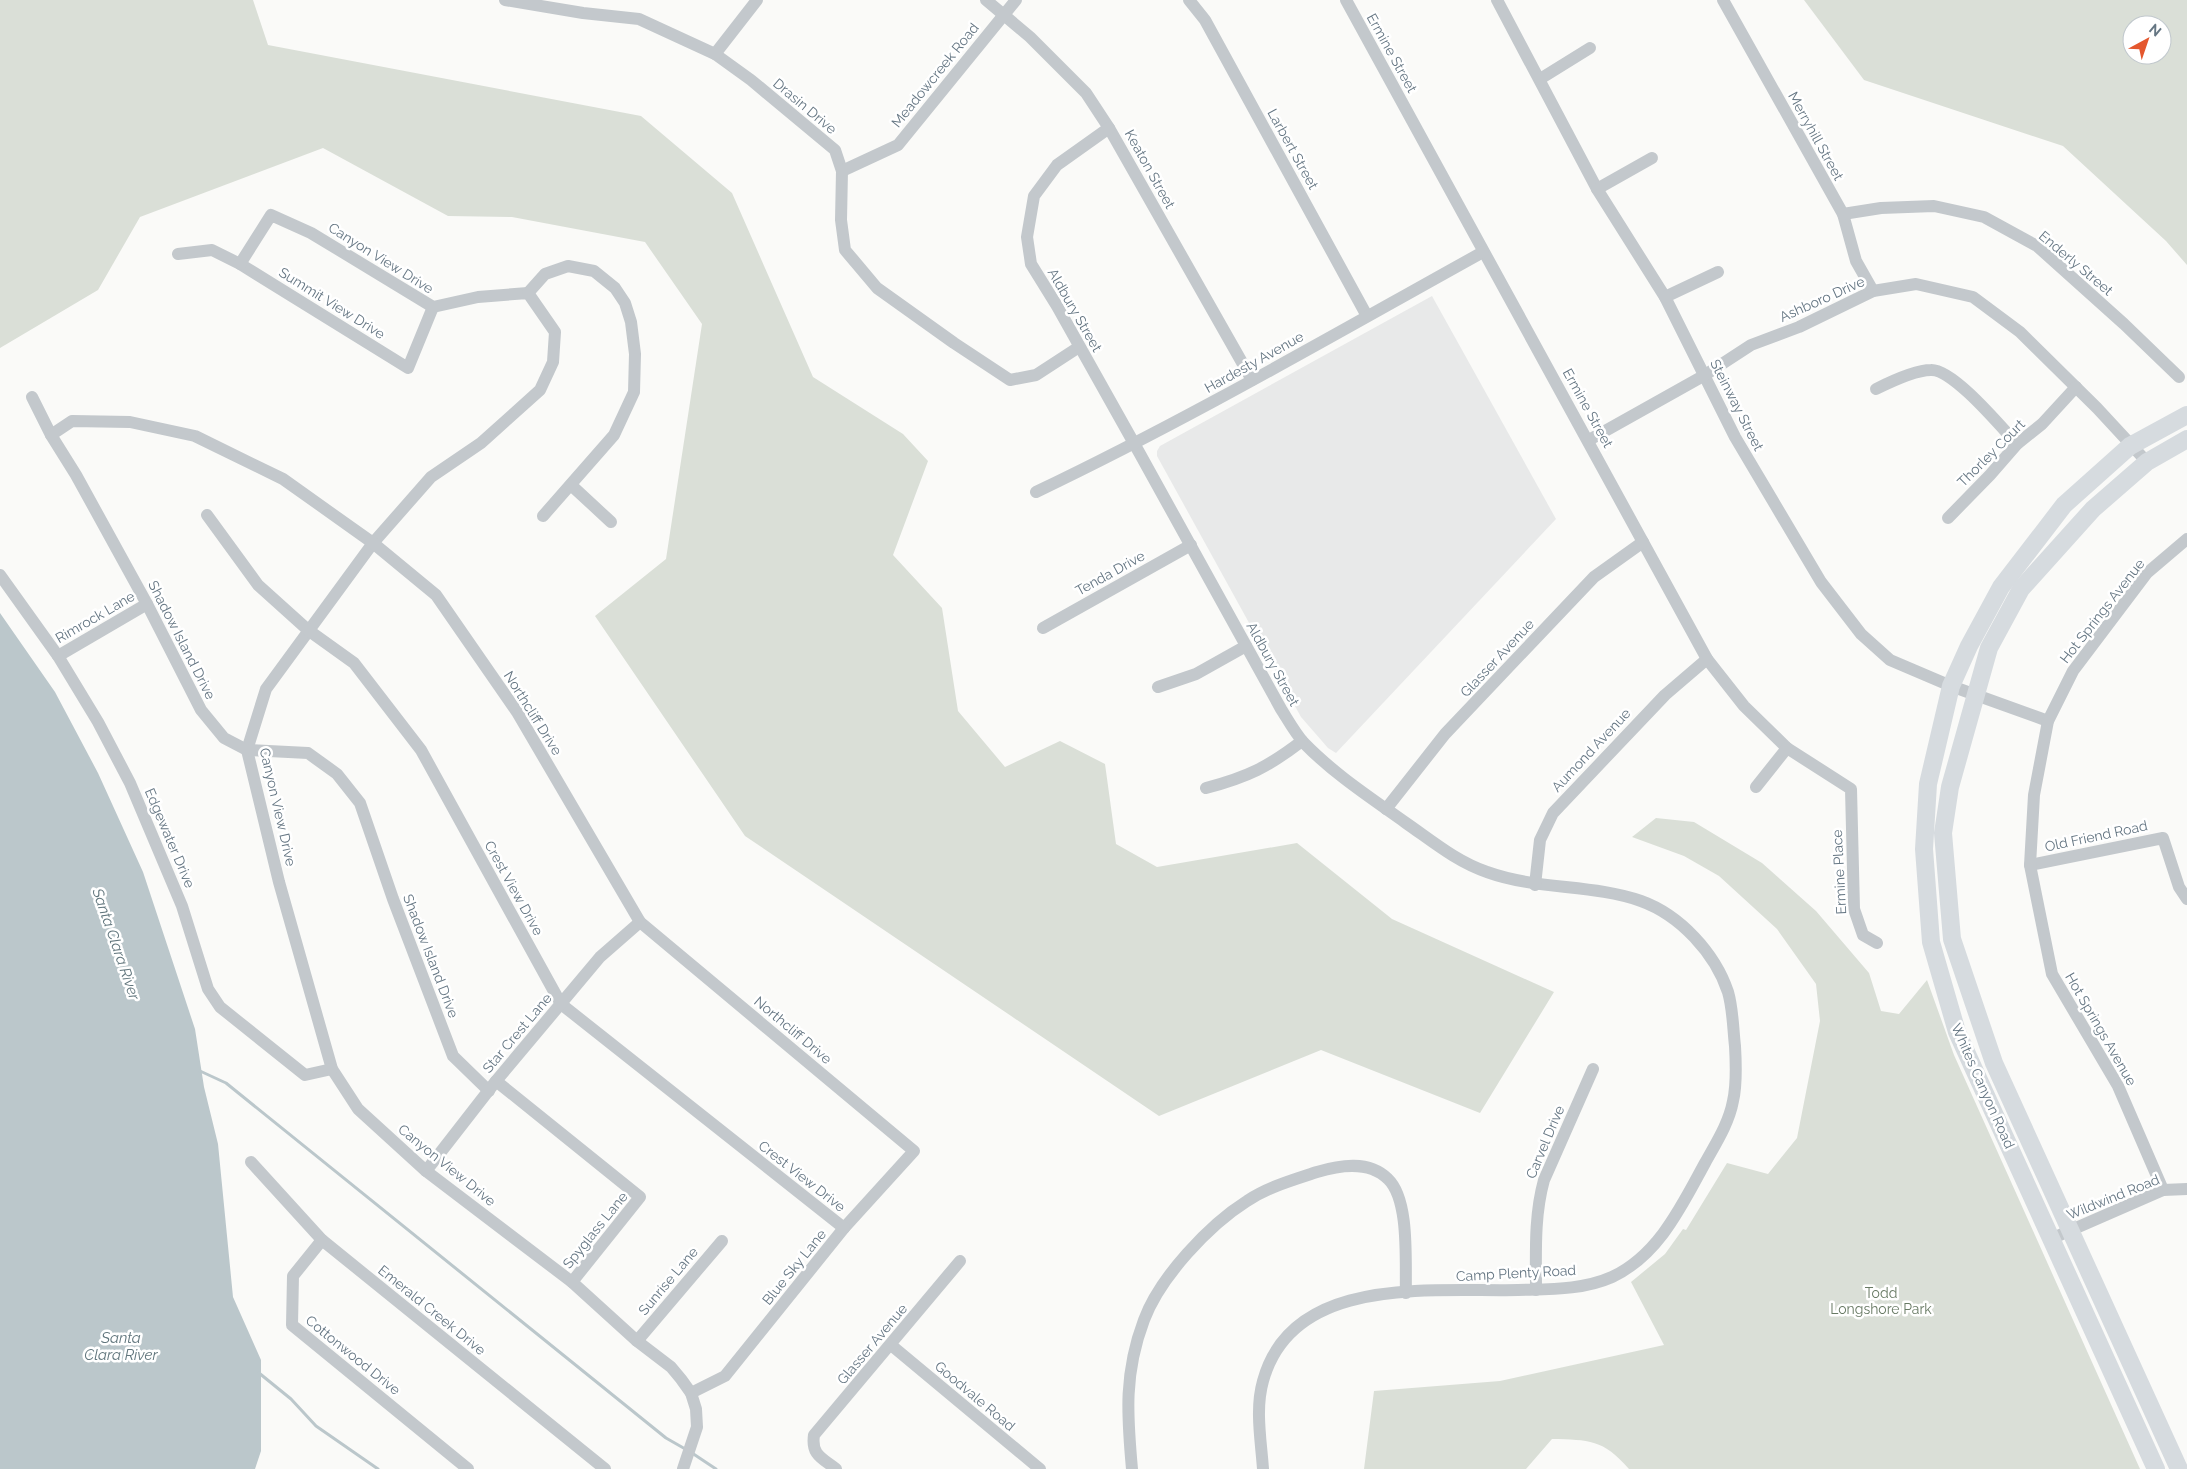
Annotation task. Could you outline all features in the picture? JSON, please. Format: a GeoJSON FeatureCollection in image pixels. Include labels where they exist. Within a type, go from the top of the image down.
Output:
{"type":"FeatureCollection","features":[{"type":"Feature","properties":{"kind":"main road","name":"Whites Canyon Road"},"geometry":{"type":"LineString","coordinates":[[2156,1469],[1957,1032],[1931,942],[1924,848],[1928,784],[1951,686],[1969,646],[2001,587],[2064,506],[2130,446],[2187,414]]}},
{"type":"Feature","properties":{"kind":"main road","name":"Whites Canyon Road"},"geometry":{"type":"LineString","coordinates":[[2179,1469],[1994,1063],[1952,938],[1943,834],[1950,787],[1974,695],[1989,648],[2021,589],[2093,509],[2147,462],[2187,439]]}},
{"type":"Feature","properties":{"kind":"street","name":"Drasin Drive"},"geometry":{"type":"LineString","coordinates":[[505,0],[583,13],[639,19],[715,54],[751,80],[835,150],[842,171],[841,220],[845,250],[877,288],[1010,380],[1036,375],[1079,346]]}},
{"type":"Feature","properties":{"kind":"street"},"geometry":{"type":"LineString","coordinates":[[715,54],[756,0]]}},
{"type":"Feature","properties":{"kind":"street","name":"Keaton Street"},"geometry":{"type":"LineString","coordinates":[[986,0],[1030,37],[1086,93],[1109,128],[1252,380]]}},
{"type":"Feature","properties":{"kind":"street","name":"Meadowcreek Road"},"geometry":{"type":"LineString","coordinates":[[842,171],[898,145],[1016,0]]}},
{"type":"Feature","properties":{"kind":"street","name":"Larbert Street"},"geometry":{"type":"LineString","coordinates":[[1189,0],[1205,20],[1367,316]]}},
{"type":"Feature","properties":{"kind":"street","name":"Ermine Street"},"geometry":{"type":"LineString","coordinates":[[1346,0],[1708,659],[1744,706],[1787,748],[1851,789]]}},
{"type":"Feature","properties":{"kind":"street","name":"Steinway Street"},"geometry":{"type":"LineString","coordinates":[[1497,0],[1597,189],[1665,297],[1735,437],[1821,582],[1861,634],[1890,660],[1974,695],[2048,721]]}},
{"type":"Feature","properties":{"kind":"street","name":"Merryhill Street"},"geometry":{"type":"LineString","coordinates":[[1724,0],[1843,214],[1856,261],[1873,291]]}},
{"type":"Feature","properties":{"kind":"street"},"geometry":{"type":"LineString","coordinates":[[1540,80],[1590,48]]}},
{"type":"Feature","properties":{"kind":"street","name":"Aldbury Street"},"geometry":{"type":"LineString","coordinates":[[1109,128],[1057,164],[1034,196],[1027,236],[1030,264],[1135,444],[1281,710],[1302,741],[1340,776],[1453,856],[1487,872],[1535,884],[1615,895],[1642,902],[1668,914],[1688,929],[1716,967],[1728,993],[1734,1034]]}},
{"type":"Feature","properties":{"kind":"street"},"geometry":{"type":"LineString","coordinates":[[1597,189],[1652,158]]}},
{"type":"Feature","properties":{"kind":"street","name":"Enderly Street"},"geometry":{"type":"LineString","coordinates":[[1843,214],[1882,208],[1934,206],[1984,217],[2037,246],[2179,377]]}},
{"type":"Feature","properties":{"kind":"street","name":"Canyon View Drive"},"geometry":{"type":"LineString","coordinates":[[240,264],[271,215],[311,233],[433,307],[478,297],[528,293],[555,332],[553,362],[540,390],[481,443],[431,477],[373,543],[266,688],[247,750],[279,882],[332,1069],[358,1109],[426,1171],[572,1282],[638,1341],[671,1367],[691,1393],[697,1418],[694,1441],[685,1465]]}},
{"type":"Feature","properties":{"kind":"street","name":"Summit View Drive"},"geometry":{"type":"LineString","coordinates":[[178,254],[212,250],[240,264],[408,368],[433,307]]}},
{"type":"Feature","properties":{"kind":"street","name":"Hardesty Avenue"},"geometry":{"type":"LineString","coordinates":[[1036,492],[1135,444],[1484,252]]}},
{"type":"Feature","properties":{"kind":"street"},"geometry":{"type":"LineString","coordinates":[[528,293],[545,274],[568,266],[594,271],[615,288],[625,303],[631,322],[635,354],[634,392],[614,436],[543,516]]}},
{"type":"Feature","properties":{"kind":"street"},"geometry":{"type":"LineString","coordinates":[[1665,297],[1718,272]]}},
{"type":"Feature","properties":{"kind":"street","name":"Ashboro Drive"},"geometry":{"type":"LineString","coordinates":[[1589,440],[1705,375],[1751,345],[1799,328],[1873,291],[1916,284],[1974,297],[2020,332],[2076,387],[2147,462]]}},
{"type":"Feature","properties":{"kind":"street"},"geometry":{"type":"LineString","coordinates":[[1876,389],[1895,380],[1932,369],[1952,378],[2017,444]]}},
{"type":"Feature","properties":{"kind":"street","name":"Thorley Court"},"geometry":{"type":"LineString","coordinates":[[1948,518],[2017,444],[2042,424],[2076,387]]}},
{"type":"Feature","properties":{"kind":"street","name":"Shadow Island Drive"},"geometry":{"type":"LineString","coordinates":[[32,397],[51,435],[76,475],[147,604],[201,710],[224,738],[247,750],[308,753],[338,774],[360,803],[393,900],[453,1056],[640,1197]]}},
{"type":"Feature","properties":{"kind":"street","name":"Northcliff Drive"},"geometry":{"type":"LineString","coordinates":[[51,435],[72,421],[130,422],[195,436],[283,479],[373,543],[436,595],[517,712],[640,922],[914,1151]]}},
{"type":"Feature","properties":{"kind":"street"},"geometry":{"type":"LineString","coordinates":[[571,485],[611,522]]}},
{"type":"Feature","properties":{"kind":"street","name":"Crest View Drive"},"geometry":{"type":"LineString","coordinates":[[207,515],[258,585],[308,630],[354,663],[421,750],[560,1004],[844,1228]]}},
{"type":"Feature","properties":{"kind":"street","name":"Hot Springs Avenue"},"geometry":{"type":"LineString","coordinates":[[2163,1190],[2118,1086],[2052,974],[2030,865],[2034,795],[2048,721],[2073,671],[2147,573],[2187,539]]}},
{"type":"Feature","properties":{"kind":"street","name":"Glasser Avenue"},"geometry":{"type":"LineString","coordinates":[[1386,809],[1445,734],[1594,577],[1643,542]]}},
{"type":"Feature","properties":{"kind":"street","name":"Tenda Drive"},"geometry":{"type":"LineString","coordinates":[[1043,628],[1191,545]]}},
{"type":"Feature","properties":{"kind":"street","name":"Edgewater Drive"},"geometry":{"type":"LineString","coordinates":[[0,575],[58,656],[98,722],[154,836],[182,906],[208,989],[220,1007],[305,1075],[332,1069]]}},
{"type":"Feature","properties":{"kind":"street","name":"Rimrock Lane"},"geometry":{"type":"LineString","coordinates":[[58,656],[147,604]]}},
{"type":"Feature","properties":{"kind":"street"},"geometry":{"type":"LineString","coordinates":[[1158,687],[1196,674],[1246,646]]}},
{"type":"Feature","properties":{"kind":"street","name":"Aumond Avenue"},"geometry":{"type":"LineString","coordinates":[[1535,884],[1540,840],[1553,813],[1665,695],[1708,659]]}},
{"type":"Feature","properties":{"kind":"street"},"geometry":{"type":"LineString","coordinates":[[1206,788],[1235,780],[1267,767],[1302,741]]}},
{"type":"Feature","properties":{"kind":"street"},"geometry":{"type":"LineString","coordinates":[[1756,787],[1787,748]]}},
{"type":"Feature","properties":{"kind":"street","name":"Ermine Place"},"geometry":{"type":"LineString","coordinates":[[1851,789],[1854,909],[1863,934],[1878,943]]}},
{"type":"Feature","properties":{"kind":"street","name":"Old Friend Road"},"geometry":{"type":"LineString","coordinates":[[2030,865],[2162,838],[2179,887],[2187,899]]}},
{"type":"Feature","properties":{"kind":"street","name":"Star Crest Lane"},"geometry":{"type":"LineString","coordinates":[[426,1171],[492,1086],[600,957],[640,922]]}},
{"type":"Feature","properties":{"kind":"street","name":"Camp Plenty Road"},"geometry":{"type":"LineString","coordinates":[[1263,1469],[1260,1400],[1263,1379],[1271,1361],[1287,1338],[1307,1318],[1332,1305],[1359,1297],[1406,1293],[1536,1290],[1579,1287],[1612,1276],[1640,1258],[1668,1228],[1722,1133],[1734,1100],[1736,1061],[1734,1034]]}},
{"type":"Feature","properties":{"kind":"street","name":"Carvel Drive"},"geometry":{"type":"LineString","coordinates":[[1536,1290],[1536,1232],[1539,1198],[1544,1180],[1593,1069]]}},
{"type":"Feature","properties":{"kind":"street","name":"Blue Sky Lane"},"geometry":{"type":"LineString","coordinates":[[691,1393],[725,1376],[844,1228],[914,1151]]}},
{"type":"Feature","properties":{"kind":"street","name":"Emerald Creek Drive"},"geometry":{"type":"LineString","coordinates":[[251,1162],[322,1240],[605,1469]]}},
{"type":"Feature","properties":{"kind":"street"},"geometry":{"type":"LineString","coordinates":[[1132,1469],[1127,1407],[1132,1364],[1144,1318],[1167,1280],[1189,1252],[1216,1224],[1248,1200],[1283,1183],[1333,1167],[1358,1166],[1373,1168],[1389,1180],[1400,1197],[1403,1216],[1406,1293]]}},
{"type":"Feature","properties":{"kind":"street","name":"Wildwind Road"},"geometry":{"type":"LineString","coordinates":[[2052,1238],[2163,1190],[2187,1190]]}},
{"type":"Feature","properties":{"kind":"street","name":"Spyglass Lane"},"geometry":{"type":"LineString","coordinates":[[572,1282],[640,1197]]}},
{"type":"Feature","properties":{"kind":"street","name":"Cottonwood Drive"},"geometry":{"type":"LineString","coordinates":[[322,1240],[293,1276],[292,1325],[468,1469]]}},
{"type":"Feature","properties":{"kind":"street","name":"Sunrise Lane"},"geometry":{"type":"LineString","coordinates":[[638,1341],[722,1242]]}},
{"type":"Feature","properties":{"kind":"street","name":"Glasser Avenue"},"geometry":{"type":"LineString","coordinates":[[836,1469],[817,1456],[812,1447],[814,1435],[960,1262]]}},
{"type":"Feature","properties":{"kind":"street","name":"Goodvale Road"},"geometry":{"type":"LineString","coordinates":[[891,1345],[1040,1469]]}},
{"type":"Feature","properties":{"kind":"shaded area"},"geometry":{"type":"Polygon","coordinates":[[[1432,296],[1556,519],[1336,753],[1328,748],[1301,717],[1157,456],[1157,451],[1160,446],[1432,296]]]}},
{"type":"Feature","properties":{"kind":"green space"},"geometry":{"type":"Polygon","coordinates":[[[0,0],[253,0],[268,45],[641,116],[732,193],[813,377],[903,434],[928,461],[893,555],[942,608],[958,711],[1005,767],[1060,741],[1105,764],[1116,844],[1157,867],[1297,843],[1392,919],[1554,992],[1480,1113],[1321,1050],[1159,1116],[745,836],[595,616],[666,559],[702,324],[645,242],[512,217],[448,216],[323,148],[140,217],[98,290],[0,348],[0,0]]]}},
{"type":"Feature","properties":{"kind":"green space"},"geometry":{"type":"Polygon","coordinates":[[[1804,0],[2187,0],[2187,265],[2166,241],[2063,146],[1864,80],[1804,0]]]}},
{"type":"Feature","properties":{"kind":"green space","name":"Todd Longshore Park"},"geometry":{"type":"Polygon","coordinates":[[[1656,818],[1694,822],[1762,863],[1816,911],[1869,973],[1881,1011],[1899,1014],[1927,980],[1954,1055],[2140,1469],[1629,1469],[1611,1452],[1595,1443],[1552,1439],[1526,1469],[1364,1469],[1374,1391],[1500,1381],[1664,1345],[1631,1282],[1665,1254],[1683,1229],[1686,1230],[1727,1163],[1768,1174],[1797,1138],[1820,1021],[1816,984],[1777,929],[1719,876],[1684,856],[1632,837],[1656,818]]]}},
{"type":"Feature","properties":{"kind":"water","name":"Santa Clara River"},"geometry":{"type":"Polygon","coordinates":[[[0,613],[55,692],[98,773],[143,872],[195,1029],[204,1087],[218,1144],[233,1297],[261,1360],[261,1451],[255,1469],[0,1469],[0,613]]]}},
{"type":"Feature","properties":{"kind":"waterway"},"geometry":{"type":"LineString","coordinates":[[200,1071],[226,1083],[666,1438],[687,1450]]}},
{"type":"Feature","properties":{"kind":"waterway"},"geometry":{"type":"LineString","coordinates":[[259,1373],[291,1399],[316,1426],[378,1469]]}},
{"type":"Feature","properties":{"kind":"waterway"},"geometry":{"type":"LineString","coordinates":[[692,1453],[716,1469]]}}]}
